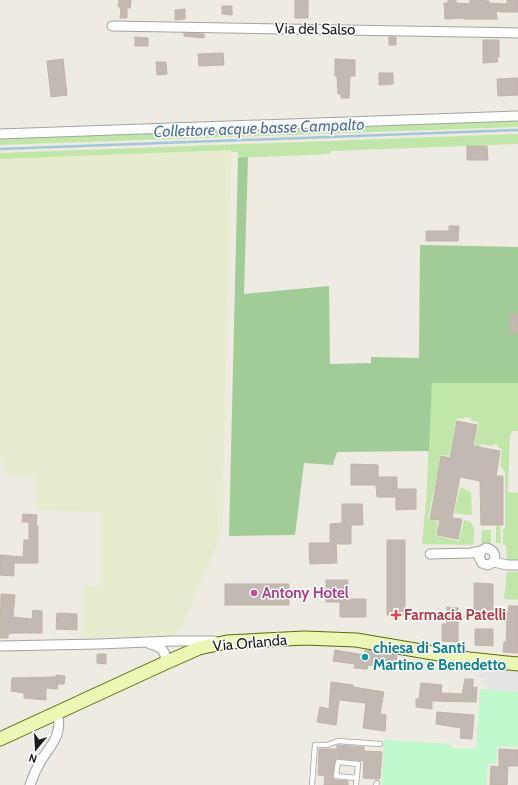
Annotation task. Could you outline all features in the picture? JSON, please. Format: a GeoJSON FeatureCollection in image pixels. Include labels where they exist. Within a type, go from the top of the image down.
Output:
{"type":"FeatureCollection","features":[{"type":"Feature","properties":{"kind":"main road","name":"Via Orlanda"},"geometry":{"type":"LineString","coordinates":[[0,739],[165,662],[199,648],[227,642],[305,638],[356,640],[469,659],[518,664]]}},
{"type":"Feature","properties":{"kind":"street","name":"Via del Salso"},"geometry":{"type":"LineString","coordinates":[[112,26],[518,33]]}},
{"type":"Feature","properties":{"kind":"street"},"geometry":{"type":"LineString","coordinates":[[0,134],[518,116]]}},
{"type":"Feature","properties":{"kind":"street"},"geometry":{"type":"LineString","coordinates":[[430,554],[471,553],[481,551],[479,558],[482,563],[488,565],[494,562],[507,565],[518,565]]}},
{"type":"Feature","properties":{"kind":"street"},"geometry":{"type":"LineString","coordinates":[[0,646],[200,640],[227,642]]}},
{"type":"Feature","properties":{"kind":"street"},"geometry":{"type":"LineString","coordinates":[[163,641],[172,646],[178,657]]}},
{"type":"Feature","properties":{"kind":"street"},"geometry":{"type":"LineString","coordinates":[[138,643],[151,644],[160,647],[166,657],[165,662]]}},
{"type":"Feature","properties":{"kind":"street"},"geometry":{"type":"LineString","coordinates":[[30,785],[42,760],[56,739],[60,725],[57,712]]}},
{"type":"Feature","properties":{"kind":"lane"},"geometry":{"type":"LineString","coordinates":[[312,785],[315,744],[327,745],[338,741],[380,744]]}},
{"type":"Feature","properties":{"kind":"lane"},"geometry":{"type":"LineString","coordinates":[[356,785],[357,778],[358,764],[338,762],[336,776],[357,778]]}},
{"type":"Feature","properties":{"kind":"green space"},"geometry":{"type":"Polygon","coordinates":[[[518,120],[518,127],[0,145],[0,139],[518,120]]]}},
{"type":"Feature","properties":{"kind":"green space"},"geometry":{"type":"Polygon","coordinates":[[[518,134],[518,144],[330,151],[330,154],[238,158],[238,152],[231,152],[231,150],[0,159],[0,153],[518,134]]]}},
{"type":"Feature","properties":{"kind":"green space"},"geometry":{"type":"Polygon","coordinates":[[[231,150],[222,531],[183,624],[173,636],[82,638],[83,587],[101,587],[102,512],[36,510],[37,477],[3,475],[2,455],[0,454],[0,159],[231,150]]]}},
{"type":"Feature","properties":{"kind":"green space"},"geometry":{"type":"Polygon","coordinates":[[[248,157],[244,294],[329,286],[330,364],[371,363],[371,357],[419,358],[420,245],[518,247],[518,313],[511,314],[510,333],[518,333],[518,383],[432,383],[429,451],[337,452],[333,465],[304,463],[295,535],[229,536],[238,158],[248,157]]]}},
{"type":"Feature","properties":{"kind":"green space"},"geometry":{"type":"Polygon","coordinates":[[[432,383],[518,383],[518,431],[512,431],[510,436],[508,492],[518,493],[518,561],[507,562],[506,545],[503,545],[503,530],[505,527],[505,472],[500,465],[502,449],[498,448],[498,445],[494,444],[493,446],[481,444],[477,461],[473,452],[479,422],[471,421],[471,418],[457,418],[449,456],[441,455],[428,519],[438,521],[436,536],[459,541],[464,520],[468,521],[474,529],[473,545],[422,544],[426,502],[432,383]]]}},
{"type":"Feature","properties":{"kind":"green space"},"geometry":{"type":"Polygon","coordinates":[[[460,487],[471,492],[472,514],[454,513],[460,487]]]}},
{"type":"Feature","properties":{"kind":"green space"},"geometry":{"type":"Polygon","coordinates":[[[496,526],[500,526],[501,543],[496,543],[496,526]]]}},
{"type":"Feature","properties":{"kind":"green space"},"geometry":{"type":"Polygon","coordinates":[[[482,530],[491,530],[491,545],[481,545],[482,530]]]}},
{"type":"Feature","properties":{"kind":"green space"},"geometry":{"type":"Polygon","coordinates":[[[507,572],[518,572],[518,600],[504,599],[507,572]]]}},
{"type":"Feature","properties":{"kind":"green space"},"geometry":{"type":"Polygon","coordinates":[[[480,689],[518,692],[518,747],[497,746],[496,764],[488,763],[486,785],[382,785],[384,740],[450,744],[451,748],[476,749],[480,689]]]}},
{"type":"Feature","properties":{"kind":"shaded area"},"geometry":{"type":"Polygon","coordinates":[[[479,668],[518,671],[518,692],[487,689],[480,677],[479,668]]]}},
{"type":"Feature","properties":{"kind":"building"},"geometry":{"type":"Polygon","coordinates":[[[119,0],[131,0],[130,8],[127,8],[127,18],[120,18],[121,7],[118,7],[119,0]]]}},
{"type":"Feature","properties":{"kind":"building"},"geometry":{"type":"Polygon","coordinates":[[[295,0],[308,0],[308,18],[295,18],[295,0]]]}},
{"type":"Feature","properties":{"kind":"building"},"geometry":{"type":"Polygon","coordinates":[[[448,0],[456,0],[456,3],[470,4],[470,0],[475,0],[489,1],[489,3],[507,4],[507,0],[518,0],[518,12],[496,11],[497,19],[445,19],[444,3],[448,3],[448,0]]]}},
{"type":"Feature","properties":{"kind":"building"},"geometry":{"type":"Polygon","coordinates":[[[222,6],[232,6],[232,15],[222,14],[222,6]]]}},
{"type":"Feature","properties":{"kind":"building"},"geometry":{"type":"Polygon","coordinates":[[[185,9],[185,19],[175,20],[175,10],[185,9]]]}},
{"type":"Feature","properties":{"kind":"building"},"geometry":{"type":"Polygon","coordinates":[[[184,33],[204,34],[204,38],[184,36],[184,33]]]}},
{"type":"Feature","properties":{"kind":"building"},"geometry":{"type":"Polygon","coordinates":[[[135,37],[148,38],[148,46],[135,46],[135,37]]]}},
{"type":"Feature","properties":{"kind":"building"},"geometry":{"type":"Polygon","coordinates":[[[389,37],[396,37],[396,45],[389,45],[389,37]]]}},
{"type":"Feature","properties":{"kind":"building"},"geometry":{"type":"Polygon","coordinates":[[[483,40],[499,40],[499,57],[497,57],[498,62],[483,63],[483,40]]]}},
{"type":"Feature","properties":{"kind":"building"},"geometry":{"type":"Polygon","coordinates":[[[223,53],[224,65],[199,66],[198,54],[223,53]]]}},
{"type":"Feature","properties":{"kind":"building"},"geometry":{"type":"Polygon","coordinates":[[[63,59],[67,95],[51,97],[47,61],[63,59]]]}},
{"type":"Feature","properties":{"kind":"building"},"geometry":{"type":"Polygon","coordinates":[[[335,59],[355,60],[355,76],[350,76],[349,98],[341,98],[341,94],[338,94],[337,76],[335,76],[335,59]]]}},
{"type":"Feature","properties":{"kind":"building"},"geometry":{"type":"Polygon","coordinates":[[[156,62],[166,62],[167,74],[157,75],[156,62]]]}},
{"type":"Feature","properties":{"kind":"building"},"geometry":{"type":"Polygon","coordinates":[[[379,73],[393,73],[393,84],[379,85],[379,73]]]}},
{"type":"Feature","properties":{"kind":"building"},"geometry":{"type":"Polygon","coordinates":[[[518,78],[518,95],[498,96],[497,79],[518,78]]]}},
{"type":"Feature","properties":{"kind":"building"},"geometry":{"type":"Polygon","coordinates":[[[467,146],[487,146],[488,160],[467,160],[467,146]]]}},
{"type":"Feature","properties":{"kind":"building"},"geometry":{"type":"Polygon","coordinates":[[[449,226],[459,226],[458,241],[426,241],[426,231],[449,231],[449,226]]]}},
{"type":"Feature","properties":{"kind":"building"},"geometry":{"type":"Polygon","coordinates":[[[511,313],[518,313],[518,333],[510,333],[511,313]]]}},
{"type":"Feature","properties":{"kind":"building"},"geometry":{"type":"Polygon","coordinates":[[[457,421],[477,425],[473,446],[500,451],[496,476],[503,476],[503,525],[481,525],[480,481],[460,477],[452,518],[462,519],[458,539],[437,535],[440,520],[430,519],[441,456],[450,458],[457,421]]]}},
{"type":"Feature","properties":{"kind":"building"},"geometry":{"type":"Polygon","coordinates":[[[351,464],[378,465],[378,477],[397,477],[397,489],[416,489],[416,509],[396,510],[396,497],[377,497],[376,485],[351,485],[351,464]]]}},
{"type":"Feature","properties":{"kind":"building"},"geometry":{"type":"Polygon","coordinates":[[[342,504],[362,504],[363,525],[351,525],[351,544],[336,544],[337,563],[310,564],[309,543],[330,543],[330,524],[342,523],[342,504]]]}},
{"type":"Feature","properties":{"kind":"building"},"geometry":{"type":"Polygon","coordinates":[[[23,514],[37,515],[36,526],[38,526],[38,563],[14,563],[14,576],[0,575],[0,555],[23,557],[24,540],[29,540],[29,522],[22,522],[23,514]]]}},
{"type":"Feature","properties":{"kind":"building"},"geometry":{"type":"Polygon","coordinates":[[[387,540],[405,540],[405,615],[387,615],[387,540]]]}},
{"type":"Feature","properties":{"kind":"building"},"geometry":{"type":"Polygon","coordinates":[[[326,580],[348,580],[347,599],[366,599],[366,617],[340,617],[340,602],[326,602],[326,580]]]}},
{"type":"Feature","properties":{"kind":"building"},"geometry":{"type":"Polygon","coordinates":[[[474,583],[493,584],[493,612],[474,612],[474,583]]]}},
{"type":"Feature","properties":{"kind":"building"},"geometry":{"type":"Polygon","coordinates":[[[225,584],[289,584],[289,605],[225,605],[225,584]]]}},
{"type":"Feature","properties":{"kind":"building"},"geometry":{"type":"Polygon","coordinates":[[[1,594],[15,595],[13,617],[32,619],[33,610],[42,611],[42,633],[13,633],[8,634],[8,638],[0,638],[1,594]]]}},
{"type":"Feature","properties":{"kind":"building"},"geometry":{"type":"Polygon","coordinates":[[[509,606],[518,606],[518,653],[503,652],[504,642],[506,642],[507,622],[504,621],[504,613],[508,613],[509,606]]]}},
{"type":"Feature","properties":{"kind":"building"},"geometry":{"type":"Polygon","coordinates":[[[447,607],[458,608],[458,642],[442,641],[442,624],[447,624],[447,607]]]}},
{"type":"Feature","properties":{"kind":"building"},"geometry":{"type":"Polygon","coordinates":[[[57,613],[77,614],[77,630],[56,629],[57,613]]]}},
{"type":"Feature","properties":{"kind":"building"},"geometry":{"type":"Polygon","coordinates":[[[475,629],[493,629],[493,646],[475,645],[475,629]]]}},
{"type":"Feature","properties":{"kind":"building","name":"chiesa di Santi Martino e Benedetto"},"geometry":{"type":"Polygon","coordinates":[[[335,650],[364,655],[365,650],[397,655],[395,665],[386,663],[385,666],[368,665],[367,669],[354,668],[355,664],[333,661],[335,650]]]}},
{"type":"Feature","properties":{"kind":"building"},"geometry":{"type":"Polygon","coordinates":[[[97,654],[106,654],[106,664],[97,663],[97,654]]]}},
{"type":"Feature","properties":{"kind":"building"},"geometry":{"type":"Polygon","coordinates":[[[56,675],[65,676],[64,684],[58,684],[57,689],[46,688],[46,700],[24,698],[24,693],[11,691],[12,678],[56,677],[56,675]]]}},
{"type":"Feature","properties":{"kind":"building"},"geometry":{"type":"Polygon","coordinates":[[[465,679],[473,679],[473,688],[477,687],[476,702],[432,701],[432,709],[416,707],[416,699],[419,699],[421,683],[442,685],[441,693],[462,694],[465,679]]]}},
{"type":"Feature","properties":{"kind":"building"},"geometry":{"type":"Polygon","coordinates":[[[331,682],[384,692],[380,714],[386,715],[385,731],[363,728],[366,703],[339,700],[336,725],[317,722],[320,707],[329,709],[331,682]]]}},
{"type":"Feature","properties":{"kind":"building"},"geometry":{"type":"Polygon","coordinates":[[[437,712],[474,715],[472,739],[460,738],[461,728],[436,724],[437,712]]]}},
{"type":"Feature","properties":{"kind":"building"},"geometry":{"type":"Polygon","coordinates":[[[337,745],[364,747],[364,751],[382,752],[380,779],[363,778],[364,761],[338,758],[335,759],[332,777],[335,780],[348,781],[348,785],[324,785],[325,776],[318,775],[319,749],[337,749],[337,745]]]}},
{"type":"Feature","properties":{"kind":"building"},"geometry":{"type":"Polygon","coordinates":[[[499,749],[518,750],[518,766],[508,766],[507,785],[490,785],[491,766],[499,767],[499,749]]]}},
{"type":"Feature","properties":{"kind":"waterway","name":"Collettore acque basse Campalto"},"geometry":{"type":"LineString","coordinates":[[0,149],[518,130]]}},
{"type":"Feature","properties":{"kind":"place","name":"Antony Hotel"},"geometry":{"type":"Point","coordinates":[254,593]}},
{"type":"Feature","properties":{"kind":"place","name":"Farmacia Patelli"},"geometry":{"type":"Point","coordinates":[396,615]}},
{"type":"Feature","properties":{"kind":"place","name":"chiesa di Santi Martino e Benedetto"},"geometry":{"type":"Point","coordinates":[365,657]}}]}
